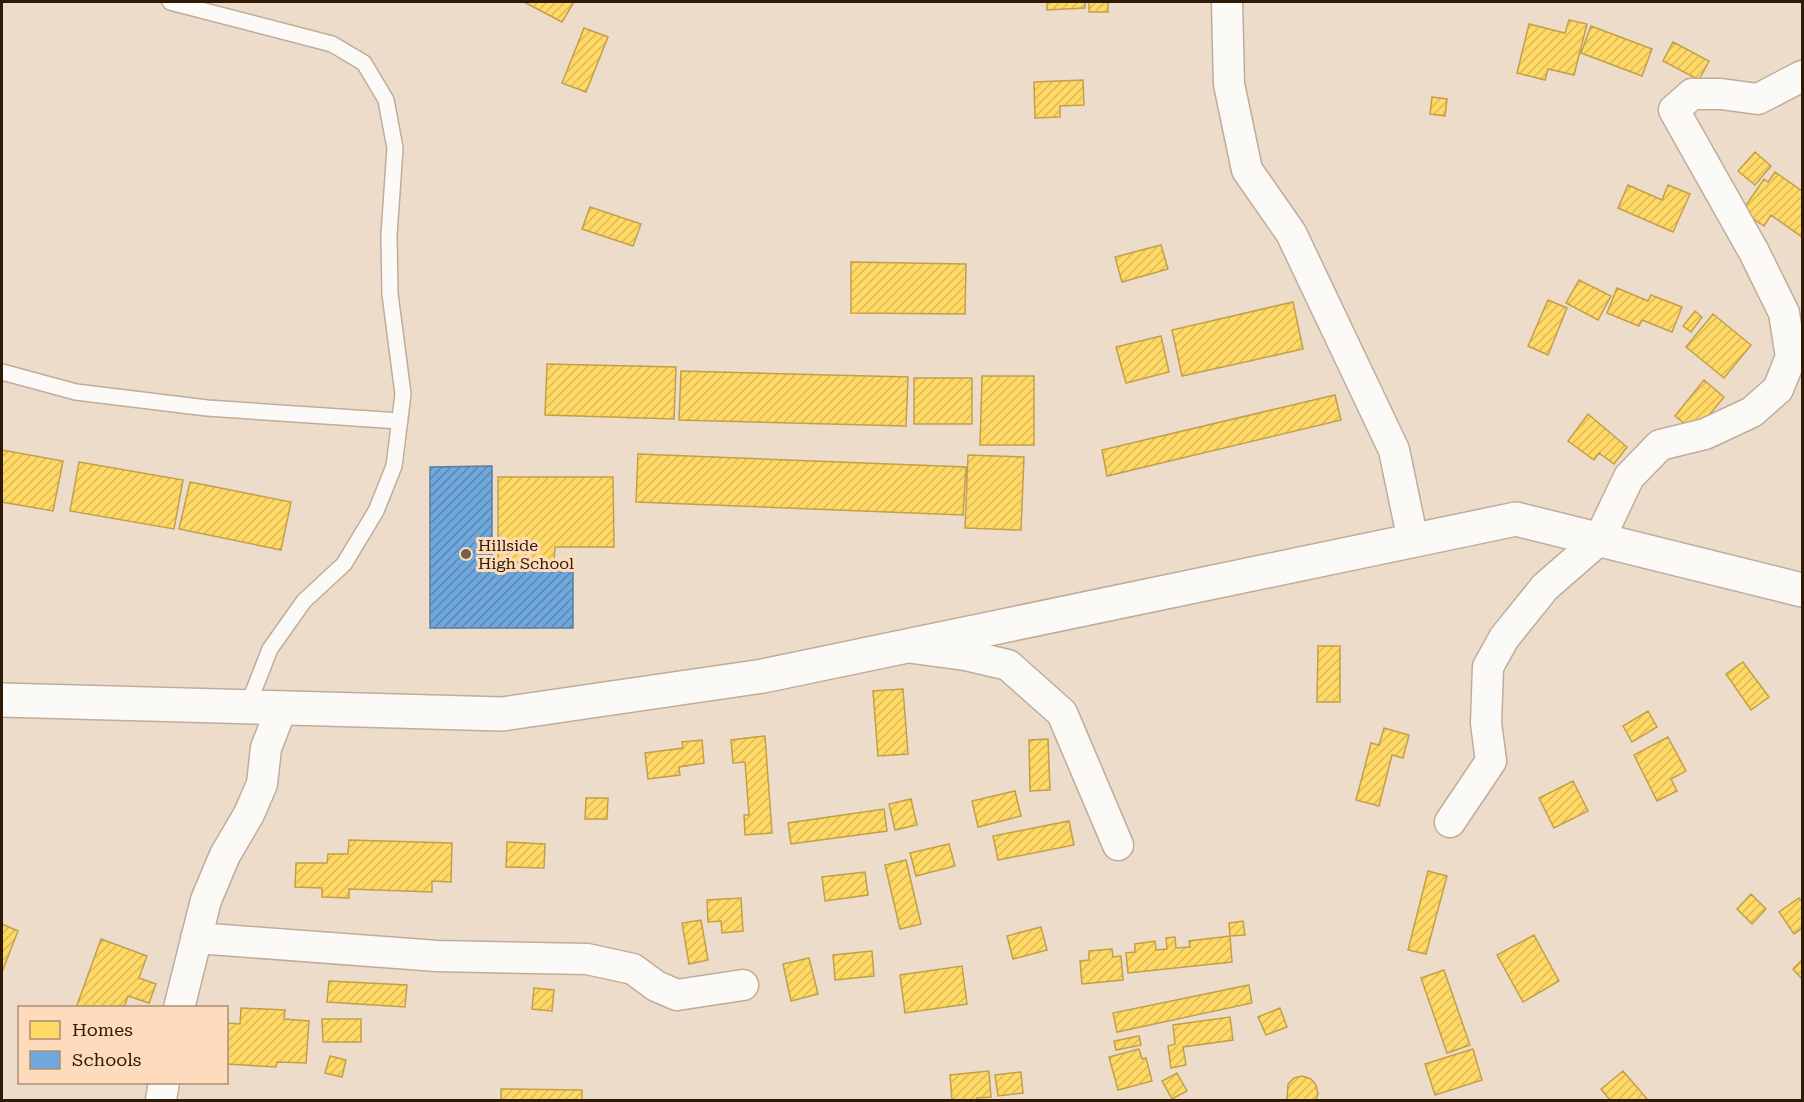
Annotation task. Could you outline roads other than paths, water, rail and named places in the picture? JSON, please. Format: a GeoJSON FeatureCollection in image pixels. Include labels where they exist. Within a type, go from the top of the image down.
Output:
{"type":"FeatureCollection","features":[{"type":"Feature","properties":{"kind":"main road"},"geometry":{"type":"LineString","coordinates":[[2,700],[248,705],[502,714],[763,676],[1516,519],[1803,590]]}},
{"type":"Feature","properties":{"kind":"street"},"geometry":{"type":"LineString","coordinates":[[1227,2],[1229,84],[1247,170],[1291,233],[1394,450],[1413,541]]}},
{"type":"Feature","properties":{"kind":"street"},"geometry":{"type":"LineString","coordinates":[[1450,822],[1491,761],[1486,723],[1488,667],[1504,638],[1545,587],[1599,540],[1629,477],[1660,445],[1705,434],[1752,412],[1778,389],[1791,357],[1784,313],[1754,252],[1674,110],[1692,94],[1721,94],[1758,99],[1803,76]]}},
{"type":"Feature","properties":{"kind":"street"},"geometry":{"type":"LineString","coordinates":[[904,647],[965,655],[1008,665],[1062,713],[1118,845]]}},
{"type":"Feature","properties":{"kind":"street"},"geometry":{"type":"LineString","coordinates":[[179,1006],[209,891],[262,784],[267,748],[282,706]]}},
{"type":"Feature","properties":{"kind":"street"},"geometry":{"type":"LineString","coordinates":[[196,938],[436,956],[587,959],[633,969],[656,986],[677,995],[742,985]]}},
{"type":"Feature","properties":{"kind":"street"},"geometry":{"type":"LineString","coordinates":[[161,1101],[164,1084]]}},
{"type":"Feature","properties":{"kind":"lane"},"geometry":{"type":"LineString","coordinates":[[170,2],[332,44],[364,63],[386,100],[395,148],[389,235],[390,294],[403,394],[394,466],[376,511],[344,564],[304,601],[270,649],[248,705]]}},
{"type":"Feature","properties":{"kind":"lane"},"geometry":{"type":"LineString","coordinates":[[2,372],[76,392],[185,405],[400,421]]}},
{"type":"Feature","properties":{"kind":"place","name":"Hillside High School"},"geometry":{"type":"Point","coordinates":[466,554]}}]}
